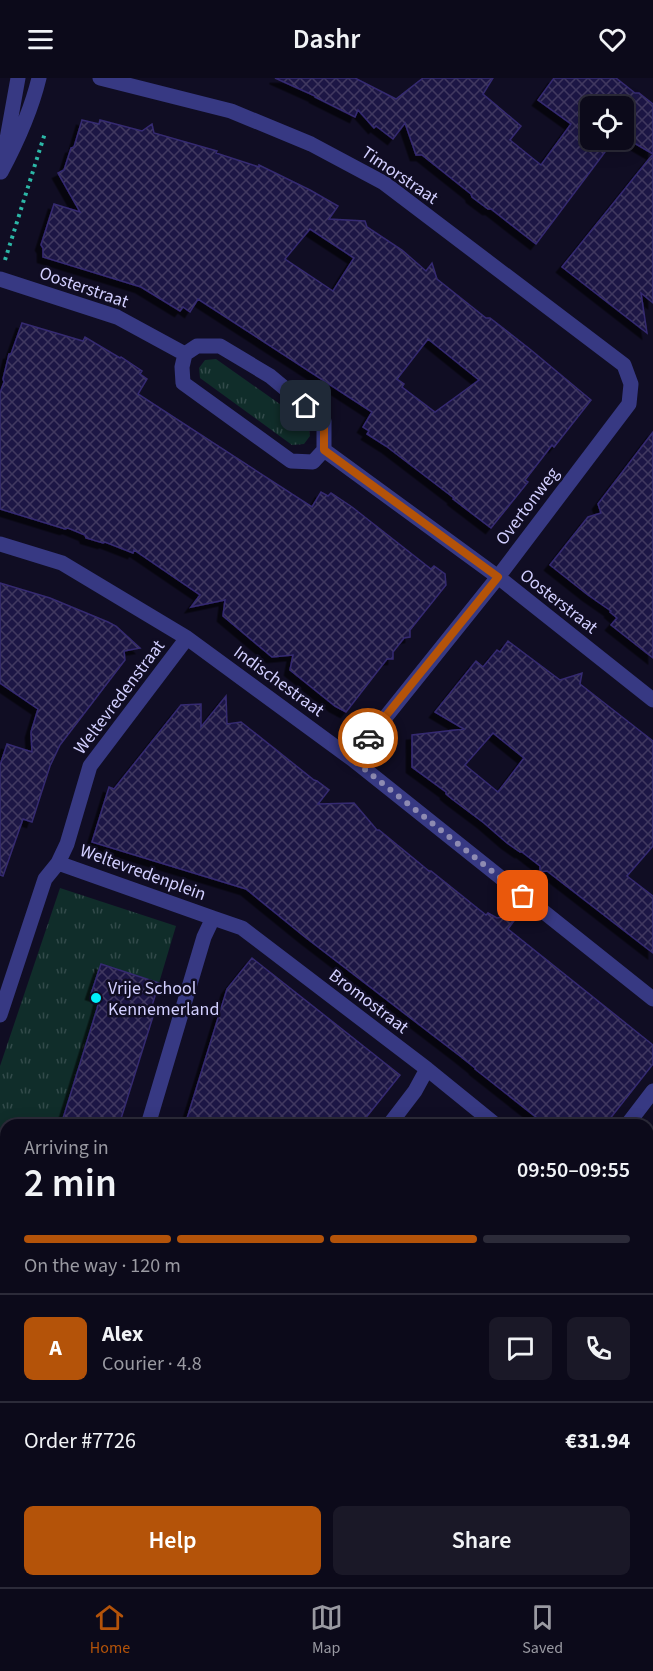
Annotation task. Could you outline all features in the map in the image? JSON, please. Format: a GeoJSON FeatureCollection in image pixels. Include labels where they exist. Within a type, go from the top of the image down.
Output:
{"type":"FeatureCollection","features":[{"type":"Feature","properties":{"kind":"street"},"geometry":{"type":"LineString","coordinates":[[1,174],[18,78]]}},
{"type":"Feature","properties":{"kind":"street"},"geometry":{"type":"LineString","coordinates":[[1,174],[16,142],[39,78]]}},
{"type":"Feature","properties":{"kind":"street","name":"Timorstraat"},"geometry":{"type":"LineString","coordinates":[[100,78],[231,111],[311,144],[384,183],[624,365],[631,384]]}},
{"type":"Feature","properties":{"kind":"street","name":"Oosterstraat"},"geometry":{"type":"LineString","coordinates":[[2,273],[117,317],[185,354]]}},
{"type":"Feature","properties":{"kind":"street"},"geometry":{"type":"LineString","coordinates":[[197,346],[220,346],[270,376],[324,421],[324,450],[313,462],[291,461],[183,383],[182,367],[185,354],[197,346]]}},
{"type":"Feature","properties":{"kind":"street","name":"Overtonweg"},"geometry":{"type":"LineString","coordinates":[[352,759],[498,577],[629,404],[631,384]]}},
{"type":"Feature","properties":{"kind":"street","name":"Oosterstraat"},"geometry":{"type":"LineString","coordinates":[[324,450],[498,577],[653,700]]}},
{"type":"Feature","properties":{"kind":"street","name":"Indischestraat"},"geometry":{"type":"LineString","coordinates":[[0,544],[62,563],[187,638],[352,759],[653,999]]}},
{"type":"Feature","properties":{"kind":"street","name":"Weltevredenstraat"},"geometry":{"type":"LineString","coordinates":[[0,1015],[45,879],[58,863],[67,844],[90,766],[187,638]]}},
{"type":"Feature","properties":{"kind":"street","name":"Weltevredenplein"},"geometry":{"type":"LineString","coordinates":[[58,863],[213,918],[204,937],[150,1119]]}},
{"type":"Feature","properties":{"kind":"street","name":"Bromostraat"},"geometry":{"type":"LineString","coordinates":[[213,918],[242,928],[488,1119]]}},
{"type":"Feature","properties":{"kind":"street"},"geometry":{"type":"LineString","coordinates":[[394,1119],[415,1091],[427,1070]]}},
{"type":"Feature","properties":{"kind":"street"},"geometry":{"type":"LineString","coordinates":[[632,1119],[653,1091]]}},
{"type":"Feature","properties":{"kind":"path"},"geometry":{"type":"LineString","coordinates":[[2,273],[47,125]]}},
{"type":"Feature","properties":{"kind":"green space"},"geometry":{"type":"Polygon","coordinates":[[[216,359],[308,424],[310,436],[304,444],[292,445],[200,378],[199,368],[205,360],[216,359]]]}},
{"type":"Feature","properties":{"kind":"green space","name":"Vrije School Kennemerland"},"geometry":{"type":"Polygon","coordinates":[[[60,888],[176,926],[159,983],[101,965],[92,991],[100,997],[62,1119],[0,1119],[0,1066],[60,888]]]}},
{"type":"Feature","properties":{"kind":"building"},"geometry":{"type":"Polygon","coordinates":[[[275,78],[355,78],[396,99],[423,78],[493,78],[483,94],[521,126],[510,140],[541,165],[571,124],[538,100],[554,78],[616,78],[653,104],[653,154],[634,143],[634,96],[580,96],[580,150],[606,150],[536,244],[472,197],[422,155],[416,155],[405,123],[393,139],[376,126],[374,128],[358,110],[355,117],[275,78]]]}},
{"type":"Feature","properties":{"kind":"building"},"geometry":{"type":"Polygon","coordinates":[[[82,120],[99,124],[100,120],[142,131],[152,124],[154,133],[217,151],[216,153],[259,167],[259,165],[338,206],[329,219],[365,221],[367,227],[402,250],[426,271],[432,263],[437,279],[531,350],[591,400],[554,447],[552,445],[525,480],[528,482],[491,528],[386,446],[367,434],[369,431],[363,427],[372,412],[198,299],[190,312],[183,307],[180,311],[141,287],[43,257],[41,245],[54,204],[80,212],[58,173],[64,170],[71,148],[74,147],[82,120]],[[310,229],[285,259],[333,291],[354,258],[310,229]],[[428,339],[397,379],[404,384],[402,387],[435,412],[479,380],[428,339]]]}},
{"type":"Feature","properties":{"kind":"building"},"geometry":{"type":"Polygon","coordinates":[[[653,154],[653,303],[641,293],[647,333],[562,267],[653,154]]]}},
{"type":"Feature","properties":{"kind":"building"},"geometry":{"type":"Polygon","coordinates":[[[22,323],[83,341],[85,337],[121,357],[142,371],[140,374],[147,379],[138,394],[312,507],[321,492],[328,496],[331,493],[431,569],[434,566],[445,574],[446,585],[410,630],[410,637],[404,638],[393,652],[393,659],[387,659],[346,712],[335,706],[290,670],[293,655],[272,657],[223,616],[225,600],[191,607],[200,595],[134,550],[133,553],[105,542],[86,538],[85,535],[68,528],[0,509],[0,393],[9,354],[11,354],[22,323]]]}},
{"type":"Feature","properties":{"kind":"building"},"geometry":{"type":"Polygon","coordinates":[[[653,432],[653,658],[611,625],[617,618],[611,611],[550,565],[588,517],[601,513],[598,504],[653,432]]]}},
{"type":"Feature","properties":{"kind":"building"},"geometry":{"type":"Polygon","coordinates":[[[0,583],[50,598],[108,622],[116,626],[140,648],[124,651],[125,660],[60,745],[50,766],[32,822],[23,819],[3,876],[0,875],[0,765],[7,744],[32,752],[31,732],[38,709],[0,683],[0,583]]]}},
{"type":"Feature","properties":{"kind":"building"},"geometry":{"type":"Polygon","coordinates":[[[508,641],[560,680],[582,673],[580,684],[653,741],[653,846],[627,876],[653,896],[653,953],[547,871],[540,872],[540,866],[507,843],[412,767],[412,735],[464,729],[435,712],[476,661],[483,667],[497,650],[500,652],[508,641]],[[493,733],[465,765],[498,792],[524,758],[493,733]]]}},
{"type":"Feature","properties":{"kind":"building"},"geometry":{"type":"Polygon","coordinates":[[[226,696],[227,724],[241,722],[329,790],[318,804],[354,803],[377,830],[486,915],[488,913],[497,918],[519,914],[508,929],[653,1045],[653,1064],[610,1119],[538,1119],[246,889],[92,842],[109,787],[114,789],[181,705],[201,704],[201,727],[226,696]]]}},
{"type":"Feature","properties":{"kind":"building"},"geometry":{"type":"Polygon","coordinates":[[[252,958],[400,1075],[365,1119],[187,1119],[227,989],[252,958]]]}},
{"type":"Feature","properties":{"kind":"building"},"geometry":{"type":"Polygon","coordinates":[[[101,964],[159,983],[151,1009],[155,1010],[121,1119],[63,1119],[100,997],[91,994],[101,964]]]}},
{"type":"Feature","properties":{"kind":"way so far"},"geometry":{"type":"LineString","coordinates":[[368,738],[352,759],[523,896]]}},
{"type":"Feature","properties":{"kind":"place","name":"Vrije School Kennemerland"},"geometry":{"type":"Point","coordinates":[96,998]}},
{"type":"Feature","properties":{"kind":"route"},"geometry":{"type":"LineString","coordinates":[[306,406],[324,421],[324,450],[498,577],[368,738]]}}]}
